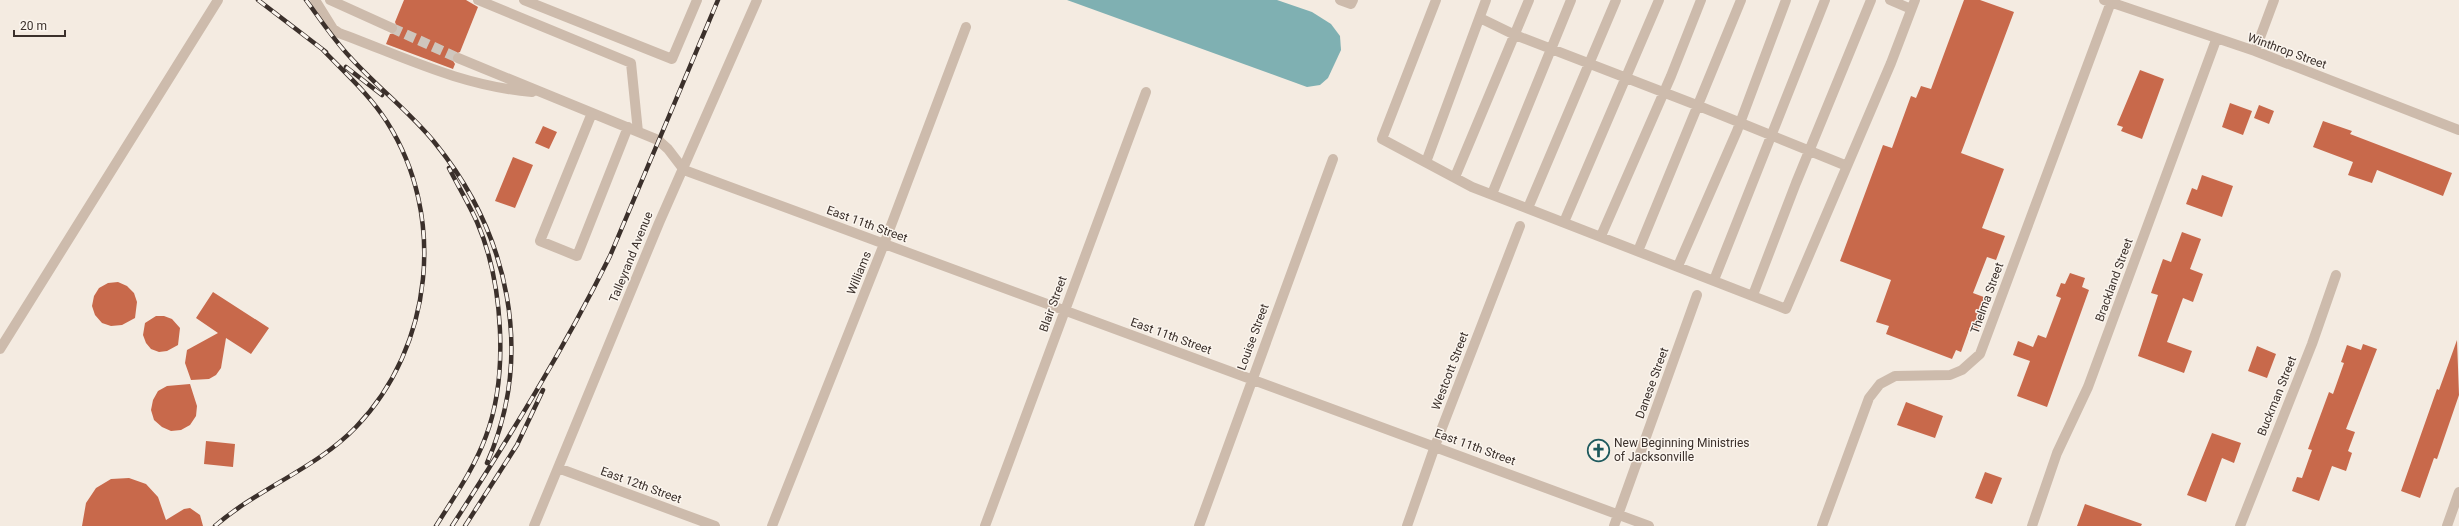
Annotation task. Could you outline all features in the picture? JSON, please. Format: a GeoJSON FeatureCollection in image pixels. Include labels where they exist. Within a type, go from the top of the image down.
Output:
{"type":"FeatureCollection","features":[{"type":"Feature","properties":{"kind":"street"},"geometry":{"type":"LineString","coordinates":[[0,349],[218,0]]}},
{"type":"Feature","properties":{"kind":"street"},"geometry":{"type":"LineString","coordinates":[[315,0],[333,29],[339,33],[450,77],[505,90],[542,93]]}},
{"type":"Feature","properties":{"kind":"street"},"geometry":{"type":"LineString","coordinates":[[330,0],[392,28]]}},
{"type":"Feature","properties":{"kind":"street"},"geometry":{"type":"LineString","coordinates":[[478,0],[631,63],[638,132]]}},
{"type":"Feature","properties":{"kind":"street"},"geometry":{"type":"LineString","coordinates":[[524,0],[672,59],[697,0]]}},
{"type":"Feature","properties":{"kind":"street","name":"Talleyrand Avenue"},"geometry":{"type":"LineString","coordinates":[[534,526],[659,222],[684,170],[757,0]]}},
{"type":"Feature","properties":{"kind":"street"},"geometry":{"type":"LineString","coordinates":[[1340,0],[1351,4],[1352,0]]}},
{"type":"Feature","properties":{"kind":"street"},"geometry":{"type":"LineString","coordinates":[[1436,0],[1382,139],[1455,178],[1492,194],[1786,309],[1847,166],[1913,4],[1890,0]]}},
{"type":"Feature","properties":{"kind":"street"},"geometry":{"type":"LineString","coordinates":[[1426,162],[1486,0]]}},
{"type":"Feature","properties":{"kind":"street"},"geometry":{"type":"LineString","coordinates":[[1455,178],[1530,0]]}},
{"type":"Feature","properties":{"kind":"street"},"geometry":{"type":"LineString","coordinates":[[1492,194],[1571,0]]}},
{"type":"Feature","properties":{"kind":"street"},"geometry":{"type":"LineString","coordinates":[[1528,208],[1616,0]]}},
{"type":"Feature","properties":{"kind":"street"},"geometry":{"type":"LineString","coordinates":[[1564,222],[1627,79],[1659,0]]}},
{"type":"Feature","properties":{"kind":"street"},"geometry":{"type":"LineString","coordinates":[[1601,236],[1663,93],[1701,0]]}},
{"type":"Feature","properties":{"kind":"street"},"geometry":{"type":"LineString","coordinates":[[1638,251],[1699,106],[1741,0]]}},
{"type":"Feature","properties":{"kind":"street"},"geometry":{"type":"LineString","coordinates":[[1678,266],[1740,124],[1786,0]]}},
{"type":"Feature","properties":{"kind":"street"},"geometry":{"type":"LineString","coordinates":[[1714,280],[1825,0]]}},
{"type":"Feature","properties":{"kind":"street"},"geometry":{"type":"LineString","coordinates":[[1753,295],[1809,151],[1871,0]]}},
{"type":"Feature","properties":{"kind":"street"},"geometry":{"type":"LineString","coordinates":[[2255,51],[2274,0]]}},
{"type":"Feature","properties":{"kind":"street","name":"Winthrop Street"},"geometry":{"type":"LineString","coordinates":[[2107,1],[2216,40],[2255,51],[2459,130]]}},
{"type":"Feature","properties":{"kind":"street","name":"Thelma Street"},"geometry":{"type":"LineString","coordinates":[[1822,526],[1869,398],[1880,384],[1895,376],[1950,375],[1962,370],[1980,354],[2107,1]]}},
{"type":"Feature","properties":{"kind":"street"},"geometry":{"type":"LineString","coordinates":[[1480,18],[1515,35],[1590,62],[1627,79],[1699,106],[1771,137],[1847,166]]}},
{"type":"Feature","properties":{"kind":"street","name":"Williams"},"geometry":{"type":"LineString","coordinates":[[772,526],[884,244],[966,27]]}},
{"type":"Feature","properties":{"kind":"street","name":"Brackland Street"},"geometry":{"type":"LineString","coordinates":[[2032,526],[2057,453],[2088,387],[2216,40]]}},
{"type":"Feature","properties":{"kind":"street"},"geometry":{"type":"LineString","coordinates":[[458,58],[628,127],[663,144],[684,170]]}},
{"type":"Feature","properties":{"kind":"street","name":"Blair Street"},"geometry":{"type":"LineString","coordinates":[[985,526],[1146,92]]}},
{"type":"Feature","properties":{"kind":"street"},"geometry":{"type":"LineString","coordinates":[[592,113],[540,241],[577,256],[628,127]]}},
{"type":"Feature","properties":{"kind":"street","name":"Louise Street"},"geometry":{"type":"LineString","coordinates":[[1199,526],[1251,379],[1333,159]]}},
{"type":"Feature","properties":{"kind":"street","name":"East 11th Street"},"geometry":{"type":"LineString","coordinates":[[684,170],[1649,526]]}},
{"type":"Feature","properties":{"kind":"street","name":"Westcott Street"},"geometry":{"type":"LineString","coordinates":[[1407,526],[1435,446],[1520,226]]}},
{"type":"Feature","properties":{"kind":"street","name":"Buckman Street"},"geometry":{"type":"LineString","coordinates":[[2240,526],[2312,344],[2336,275]]}},
{"type":"Feature","properties":{"kind":"street","name":"Danese Street"},"geometry":{"type":"LineString","coordinates":[[1614,526],[1697,295]]}},
{"type":"Feature","properties":{"kind":"street","name":"East 12th Street"},"geometry":{"type":"LineString","coordinates":[[558,468],[715,526]]}},
{"type":"Feature","properties":{"kind":"street"},"geometry":{"type":"LineString","coordinates":[[2446,526],[2455,516],[2459,492]]}},
{"type":"Feature","properties":{"kind":"water"},"geometry":{"type":"Polygon","coordinates":[[[1067,0],[1277,0],[1312,12],[1331,24],[1340,36],[1341,50],[1328,78],[1320,85],[1307,87],[1067,0]]]}},
{"type":"Feature","properties":{"kind":"building"},"geometry":{"type":"Polygon","coordinates":[[[404,0],[466,0],[478,7],[460,52],[452,55],[452,59],[455,64],[453,69],[386,44],[390,34],[395,33],[398,30],[395,22],[404,0]]]}},
{"type":"Feature","properties":{"kind":"building"},"geometry":{"type":"Polygon","coordinates":[[[1964,0],[1980,0],[2014,12],[1961,153],[2004,169],[1982,228],[2005,236],[1996,260],[1987,257],[1973,293],[1989,299],[1977,330],[1970,327],[1961,352],[1956,350],[1952,359],[1886,334],[1889,326],[1876,322],[1891,280],[1840,261],[1883,145],[1892,148],[1911,96],[1916,98],[1921,86],[1931,89],[1964,0]]]}},
{"type":"Feature","properties":{"kind":"building"},"geometry":{"type":"Polygon","coordinates":[[[2140,70],[2164,79],[2142,139],[2121,131],[2123,127],[2117,125],[2140,70]]]}},
{"type":"Feature","properties":{"kind":"building"},"geometry":{"type":"Polygon","coordinates":[[[2230,103],[2252,111],[2243,135],[2222,127],[2230,103]]]}},
{"type":"Feature","properties":{"kind":"building"},"geometry":{"type":"Polygon","coordinates":[[[2259,105],[2274,111],[2269,124],[2254,118],[2259,105]]]}},
{"type":"Feature","properties":{"kind":"building"},"geometry":{"type":"Polygon","coordinates":[[[2323,121],[2352,131],[2350,134],[2452,173],[2443,196],[2377,170],[2372,183],[2348,175],[2353,162],[2313,147],[2323,121]]]}},
{"type":"Feature","properties":{"kind":"building"},"geometry":{"type":"Polygon","coordinates":[[[543,126],[557,132],[549,149],[535,143],[543,126]]]}},
{"type":"Feature","properties":{"kind":"building"},"geometry":{"type":"Polygon","coordinates":[[[513,157],[533,165],[515,208],[495,201],[513,157]]]}},
{"type":"Feature","properties":{"kind":"building"},"geometry":{"type":"Polygon","coordinates":[[[2202,175],[2233,186],[2222,217],[2186,204],[2192,188],[2197,190],[2202,175]]]}},
{"type":"Feature","properties":{"kind":"building"},"geometry":{"type":"Polygon","coordinates":[[[2182,232],[2201,239],[2190,269],[2203,274],[2193,302],[2183,298],[2167,342],[2192,351],[2184,373],[2138,356],[2158,295],[2151,293],[2163,259],[2171,262],[2182,232]]]}},
{"type":"Feature","properties":{"kind":"building"},"geometry":{"type":"Polygon","coordinates":[[[2070,273],[2085,278],[2082,287],[2089,290],[2047,407],[2017,396],[2030,361],[2013,355],[2018,341],[2033,347],[2038,335],[2046,338],[2061,298],[2056,296],[2061,283],[2065,284],[2070,273]]]}},
{"type":"Feature","properties":{"kind":"building"},"geometry":{"type":"Polygon","coordinates":[[[118,282],[127,286],[134,293],[137,302],[135,318],[122,325],[111,326],[102,323],[95,315],[92,306],[94,296],[99,288],[108,283],[118,282]]]}},
{"type":"Feature","properties":{"kind":"building"},"geometry":{"type":"Polygon","coordinates":[[[213,292],[269,328],[251,354],[226,338],[221,368],[216,375],[209,379],[191,380],[185,363],[187,350],[218,333],[196,318],[213,292]]]}},
{"type":"Feature","properties":{"kind":"building"},"geometry":{"type":"Polygon","coordinates":[[[156,316],[164,316],[172,319],[180,328],[178,345],[167,351],[159,352],[151,349],[146,343],[143,335],[145,323],[156,316]]]}},
{"type":"Feature","properties":{"kind":"building"},"geometry":{"type":"Polygon","coordinates":[[[2457,340],[2459,395],[2437,459],[2434,458],[2420,498],[2401,491],[2437,389],[2439,390],[2457,340]]]}},
{"type":"Feature","properties":{"kind":"building"},"geometry":{"type":"Polygon","coordinates":[[[2363,344],[2377,349],[2346,429],[2355,432],[2348,451],[2352,453],[2346,471],[2332,466],[2319,501],[2292,491],[2297,477],[2302,478],[2312,450],[2308,449],[2329,392],[2333,394],[2344,363],[2341,362],[2347,345],[2361,350],[2363,344]]]}},
{"type":"Feature","properties":{"kind":"building"},"geometry":{"type":"Polygon","coordinates":[[[2257,346],[2276,354],[2267,378],[2248,371],[2257,346]]]}},
{"type":"Feature","properties":{"kind":"building"},"geometry":{"type":"Polygon","coordinates":[[[190,384],[197,406],[196,416],[190,425],[181,430],[171,431],[162,427],[154,420],[151,410],[153,400],[158,391],[167,386],[190,384]]]}},
{"type":"Feature","properties":{"kind":"building"},"geometry":{"type":"Polygon","coordinates":[[[1906,402],[1943,416],[1935,438],[1897,425],[1906,402]]]}},
{"type":"Feature","properties":{"kind":"building"},"geometry":{"type":"Polygon","coordinates":[[[2212,433],[2241,443],[2234,463],[2222,458],[2206,502],[2187,495],[2212,433]]]}},
{"type":"Feature","properties":{"kind":"building"},"geometry":{"type":"Polygon","coordinates":[[[206,441],[235,444],[233,467],[204,464],[206,441]]]}},
{"type":"Feature","properties":{"kind":"building"},"geometry":{"type":"Polygon","coordinates":[[[1985,472],[2002,478],[1992,504],[1975,498],[1985,472]]]}},
{"type":"Feature","properties":{"kind":"building"},"geometry":{"type":"Polygon","coordinates":[[[129,478],[146,484],[158,497],[166,520],[184,509],[190,508],[200,515],[203,526],[82,526],[86,503],[96,488],[111,479],[129,478]]]}},
{"type":"Feature","properties":{"kind":"building"},"geometry":{"type":"Polygon","coordinates":[[[2085,504],[2142,524],[2141,526],[2077,526],[2085,504]]]}},
{"type":"Feature","properties":{"kind":"tunnel"},"geometry":{"type":"LineString","coordinates":[[392,28],[458,58]]}},
{"type":"Feature","properties":{"kind":"railway"},"geometry":{"type":"LineString","coordinates":[[258,0],[326,52]]}},
{"type":"Feature","properties":{"kind":"railway"},"geometry":{"type":"LineString","coordinates":[[306,0],[327,29],[360,68],[415,121],[435,143],[460,178],[481,216],[497,256],[507,296],[511,338],[510,380],[502,422],[487,463]]}},
{"type":"Feature","properties":{"kind":"railway"},"geometry":{"type":"LineString","coordinates":[[452,526],[555,359],[610,256],[718,0]]}},
{"type":"Feature","properties":{"kind":"railway"},"geometry":{"type":"LineString","coordinates":[[215,526],[249,501],[323,455],[356,427],[382,395],[402,359],[415,320],[423,280],[424,239],[418,198],[406,159],[387,122],[380,112],[357,84],[323,50]]}},
{"type":"Feature","properties":{"kind":"railway"},"geometry":{"type":"LineString","coordinates":[[346,67],[382,95]]}},
{"type":"Feature","properties":{"kind":"railway"},"geometry":{"type":"LineString","coordinates":[[436,526],[470,471],[486,436],[493,412],[498,385],[500,357],[500,329],[497,300],[493,272],[486,246],[474,215],[449,168]]}},
{"type":"Feature","properties":{"kind":"railway"},"geometry":{"type":"LineString","coordinates":[[465,526],[517,445],[543,390]]}},
{"type":"Feature","properties":{"kind":"place","name":"New Beginning Ministries of Jacksonville"},"geometry":{"type":"Point","coordinates":[1599,450]}}]}
